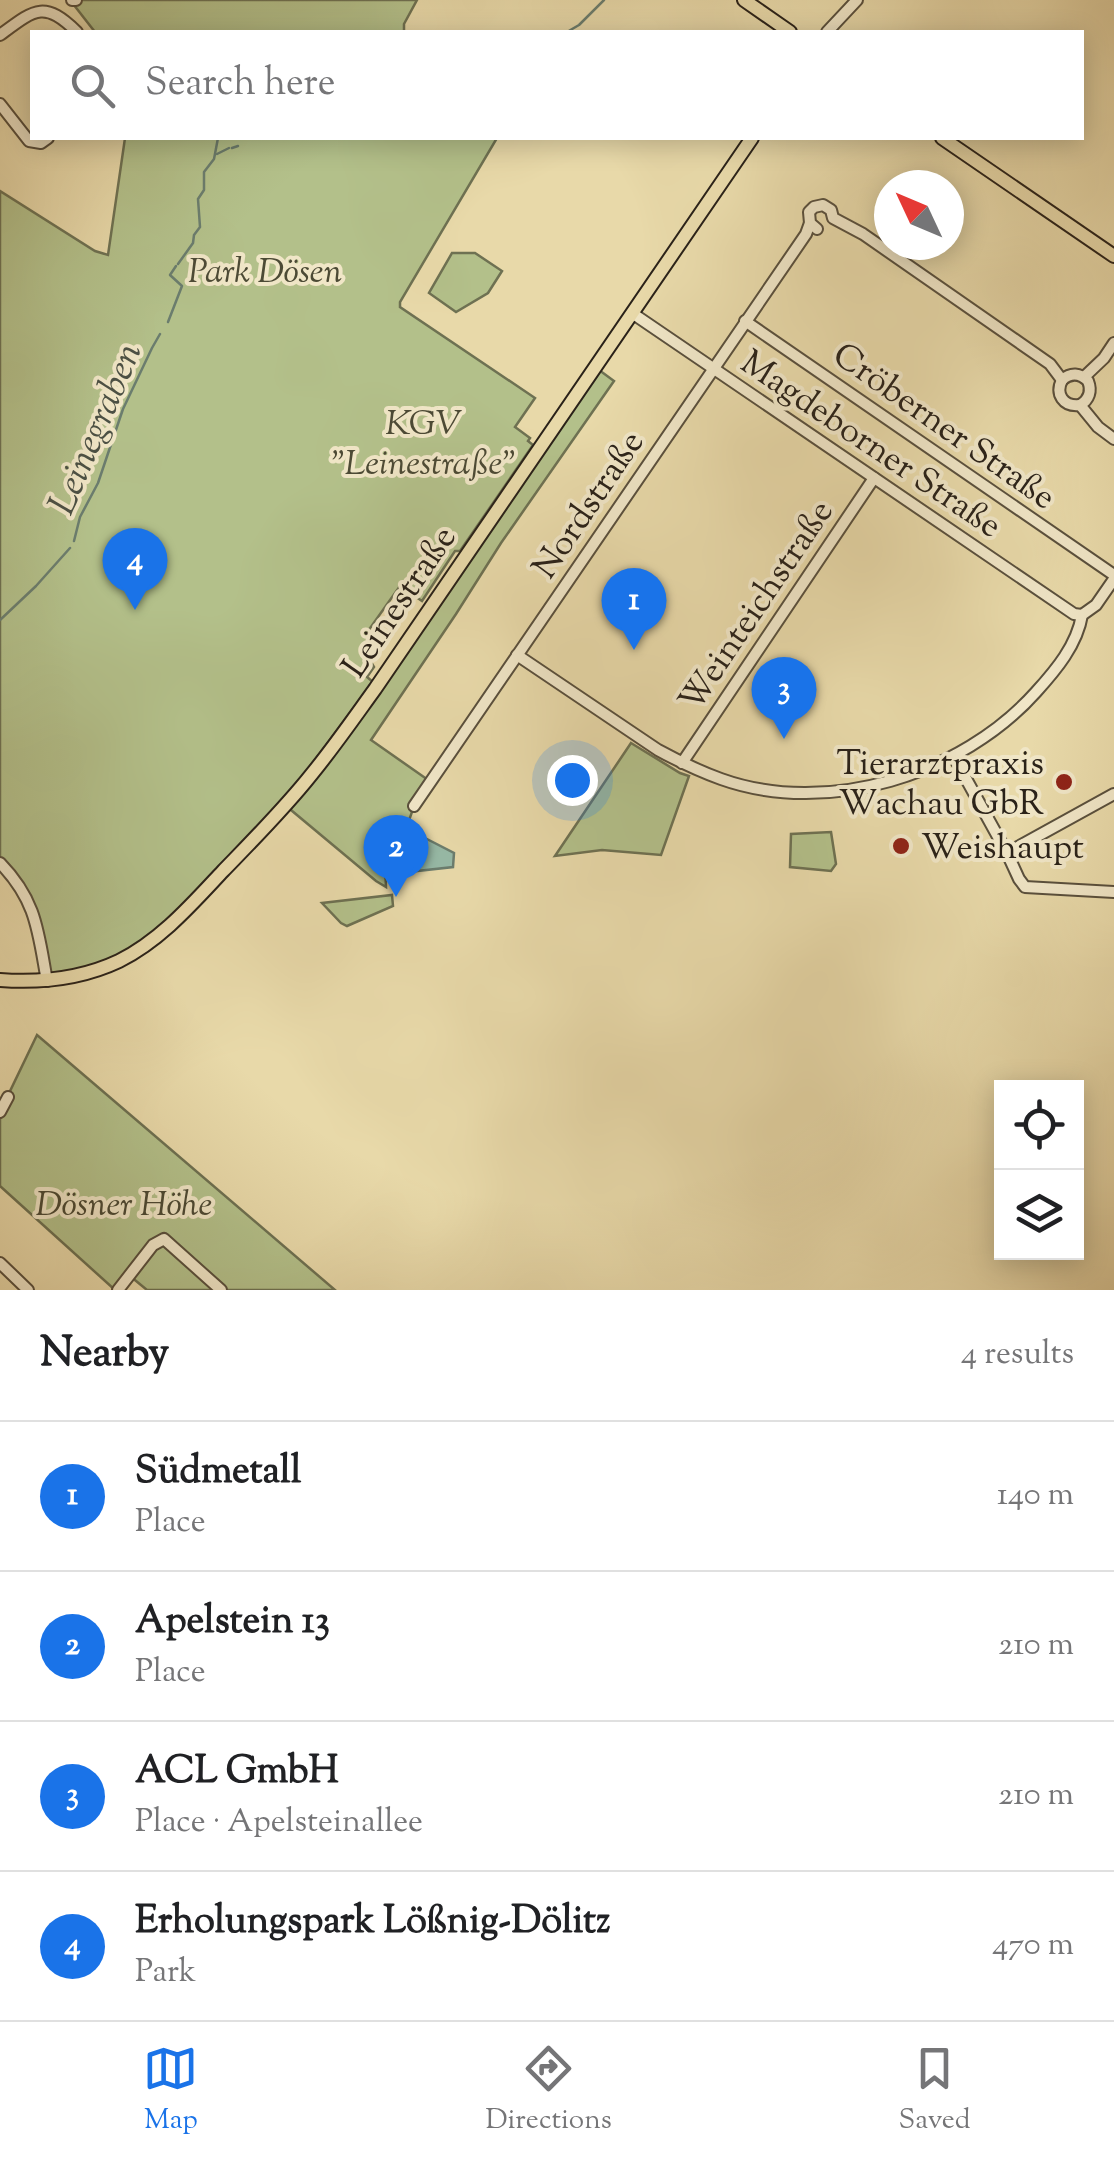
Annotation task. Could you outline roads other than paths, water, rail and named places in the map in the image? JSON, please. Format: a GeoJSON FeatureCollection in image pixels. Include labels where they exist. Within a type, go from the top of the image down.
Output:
{"type":"FeatureCollection","features":[{"type":"Feature","properties":{"kind":"main road"},"geometry":{"type":"LineString","coordinates":[[744,0],[787,30]]}},
{"type":"Feature","properties":{"kind":"main road","name":"Leinestraße"},"geometry":{"type":"LineString","coordinates":[[0,980],[47,981],[97,970],[145,946],[205,890],[310,776],[375,689],[751,140]]}},
{"type":"Feature","properties":{"kind":"main road"},"geometry":{"type":"LineString","coordinates":[[945,140],[1114,256]]}},
{"type":"Feature","properties":{"kind":"street"},"geometry":{"type":"LineString","coordinates":[[829,30],[857,0]]}},
{"type":"Feature","properties":{"kind":"street"},"geometry":{"type":"LineString","coordinates":[[0,35],[42,8],[62,13],[75,30]]}},
{"type":"Feature","properties":{"kind":"street"},"geometry":{"type":"LineString","coordinates":[[0,104],[29,141],[45,140]]}},
{"type":"Feature","properties":{"kind":"street"},"geometry":{"type":"LineString","coordinates":[[811,228],[809,212],[817,205],[828,208],[833,218],[863,234],[1050,364],[1062,380]]}},
{"type":"Feature","properties":{"kind":"street","name":"Nordstraße"},"geometry":{"type":"LineString","coordinates":[[414,806],[811,228],[827,227],[833,218]]}},
{"type":"Feature","properties":{"kind":"street","name":"Magdeborner Straße"},"geometry":{"type":"LineString","coordinates":[[632,313],[1074,614],[1082,615]]}},
{"type":"Feature","properties":{"kind":"street","name":"Cröberner Straße"},"geometry":{"type":"LineString","coordinates":[[746,321],[1114,577]]}},
{"type":"Feature","properties":{"kind":"street"},"geometry":{"type":"LineString","coordinates":[[1084,377],[1114,344]]}},
{"type":"Feature","properties":{"kind":"street"},"geometry":{"type":"LineString","coordinates":[[1083,403],[1070,405],[1062,400],[1059,391],[1062,380],[1070,374],[1084,377]]}},
{"type":"Feature","properties":{"kind":"street"},"geometry":{"type":"LineString","coordinates":[[1083,403],[1090,389],[1084,377]]}},
{"type":"Feature","properties":{"kind":"street"},"geometry":{"type":"LineString","coordinates":[[1083,403],[1111,437]]}},
{"type":"Feature","properties":{"kind":"street","name":"Weinteichstraße"},"geometry":{"type":"LineString","coordinates":[[682,763],[874,478]]}},
{"type":"Feature","properties":{"kind":"street"},"geometry":{"type":"LineString","coordinates":[[517,655],[682,763],[724,780],[766,789],[844,790],[909,776],[954,757],[1008,720],[1038,690],[1079,634],[1082,615],[1096,605],[1114,577]]}},
{"type":"Feature","properties":{"kind":"street"},"geometry":{"type":"LineString","coordinates":[[954,757],[1018,879],[1026,887],[1114,892]]}},
{"type":"Feature","properties":{"kind":"street"},"geometry":{"type":"LineString","coordinates":[[1007,853],[1114,794]]}},
{"type":"Feature","properties":{"kind":"street"},"geometry":{"type":"LineString","coordinates":[[0,863],[25,893],[34,916],[47,981]]}},
{"type":"Feature","properties":{"kind":"street"},"geometry":{"type":"LineString","coordinates":[[0,1112],[8,1098]]}},
{"type":"Feature","properties":{"kind":"street"},"geometry":{"type":"LineString","coordinates":[[118,1290],[153,1245],[164,1239],[221,1290]]}},
{"type":"Feature","properties":{"kind":"street"},"geometry":{"type":"LineString","coordinates":[[0,1263],[28,1290]]}},
{"type":"Feature","properties":{"kind":"waterway","name":"Leinegraben"},"geometry":{"type":"LineString","coordinates":[[570,30],[604,0]]}},
{"type":"Feature","properties":{"kind":"waterway","name":"Leinegraben"},"geometry":{"type":"LineString","coordinates":[[178,264],[200,227],[198,199],[218,140]]}},
{"type":"Feature","properties":{"kind":"waterway"},"geometry":{"type":"LineString","coordinates":[[232,148],[238,146]]}},
{"type":"Feature","properties":{"kind":"waterway"},"geometry":{"type":"LineString","coordinates":[[217,154],[229,148]]}},
{"type":"Feature","properties":{"kind":"waterway","name":"Leinegraben"},"geometry":{"type":"LineString","coordinates":[[168,322],[182,286],[170,275],[176,266]]}},
{"type":"Feature","properties":{"kind":"waterway","name":"Leinegraben"},"geometry":{"type":"LineString","coordinates":[[74,541],[123,409],[160,334]]}},
{"type":"Feature","properties":{"kind":"waterway","name":"Leinegraben"},"geometry":{"type":"LineString","coordinates":[[0,620],[70,548]]}},
{"type":"Feature","properties":{"kind":"place","name":"Erholungspark Lößnig-Dölitz"},"geometry":{"type":"Point","coordinates":[135,610]}},
{"type":"Feature","properties":{"kind":"place","name":"Südmetall"},"geometry":{"type":"Point","coordinates":[634,650]}},
{"type":"Feature","properties":{"kind":"place","name":"ACL GmbH"},"geometry":{"type":"Point","coordinates":[784,739]}},
{"type":"Feature","properties":{"kind":"place","name":"Tierarztpraxis Wachau GbR"},"geometry":{"type":"Point","coordinates":[1064,782]}},
{"type":"Feature","properties":{"kind":"place","name":"Weishaupt"},"geometry":{"type":"Point","coordinates":[901,846]}},
{"type":"Feature","properties":{"kind":"place","name":"Apelstein 13"},"geometry":{"type":"Point","coordinates":[396,897]}},
{"type":"Feature","properties":{"kind":"park label","name":"Park Dösen"},"geometry":{"type":"Point","coordinates":[265,270]}},
{"type":"Feature","properties":{"kind":"park label","name":"KGV \"Leinestraße\""},"geometry":{"type":"Point","coordinates":[424,442]}},
{"type":"Feature","properties":{"kind":"park label","name":"Dösner Höhe"},"geometry":{"type":"Point","coordinates":[124,1203]}}]}
